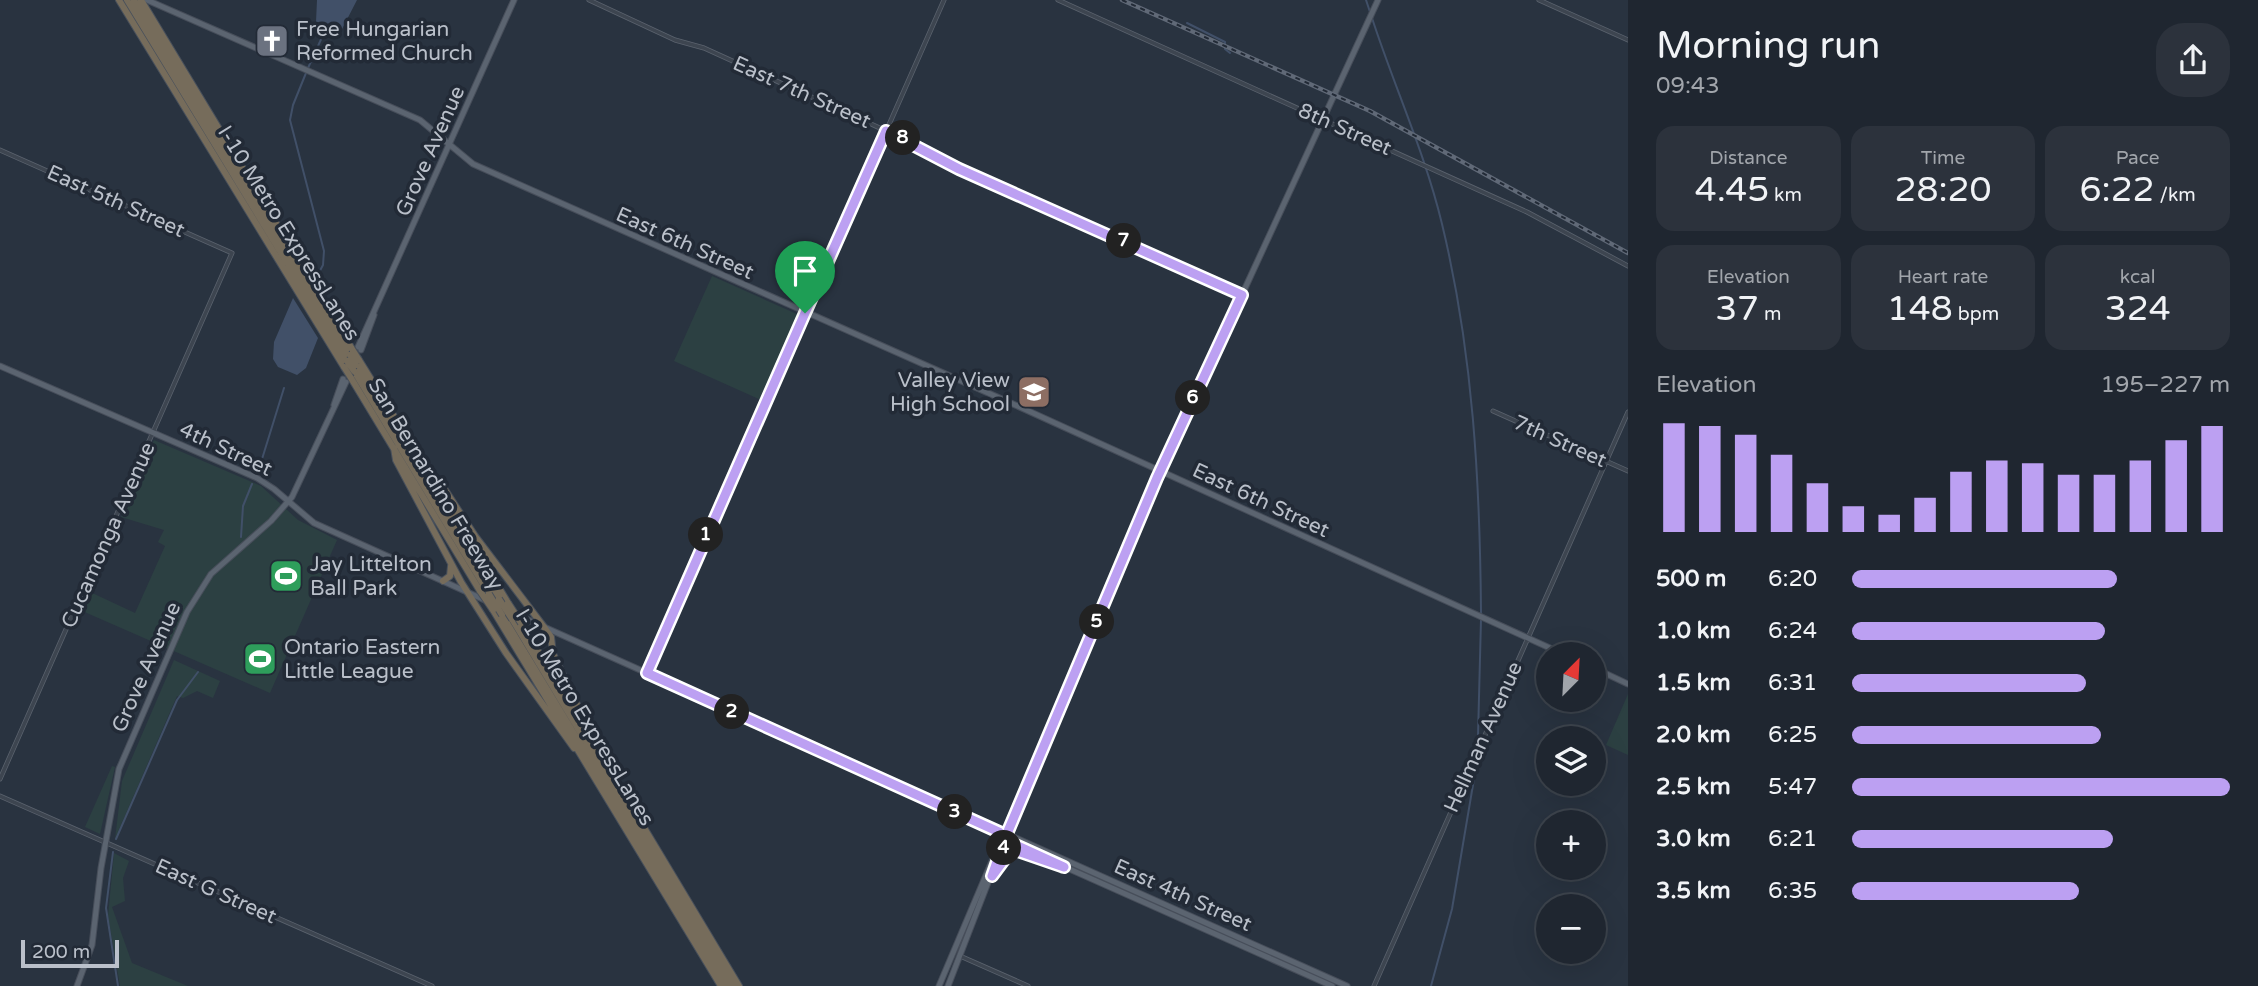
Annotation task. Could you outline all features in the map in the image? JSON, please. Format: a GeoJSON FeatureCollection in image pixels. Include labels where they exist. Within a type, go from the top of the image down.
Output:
{"type":"FeatureCollection","features":[{"type":"Feature","properties":{"kind":"highway","name":"San Bernardino Freeway"},"geometry":{"type":"LineString","coordinates":[[120,0],[173,89],[352,355],[351,373],[430,474],[739,986]]}},
{"type":"Feature","properties":{"kind":"highway","name":"I-10 Metro ExpressLanes"},"geometry":{"type":"LineString","coordinates":[[127,0],[208,135],[352,355]]}},
{"type":"Feature","properties":{"kind":"highway","name":"I-10 Metro ExpressLanes"},"geometry":{"type":"LineString","coordinates":[[134,0],[257,206],[352,355]]}},
{"type":"Feature","properties":{"kind":"highway","name":"San Bernardino Freeway"},"geometry":{"type":"LineString","coordinates":[[141,0],[352,355],[351,373],[394,448],[721,986]]}},
{"type":"Feature","properties":{"kind":"highway"},"geometry":{"type":"LineString","coordinates":[[173,89],[208,135]]}},
{"type":"Feature","properties":{"kind":"highway"},"geometry":{"type":"LineString","coordinates":[[238,162],[257,206]]}},
{"type":"Feature","properties":{"kind":"highway","name":"I-10 Metro ExpressLanes"},"geometry":{"type":"LineString","coordinates":[[351,373],[502,615],[727,986]]}},
{"type":"Feature","properties":{"kind":"highway","name":"I-10 Metro ExpressLanes"},"geometry":{"type":"LineString","coordinates":[[351,373],[512,619],[733,986]]}},
{"type":"Feature","properties":{"kind":"highway"},"geometry":{"type":"LineString","coordinates":[[394,448],[396,460],[468,593],[568,743],[579,752]]}},
{"type":"Feature","properties":{"kind":"highway"},"geometry":{"type":"LineString","coordinates":[[430,474],[445,490],[467,525],[551,637],[553,654],[599,744],[601,758]]}},
{"type":"Feature","properties":{"kind":"highway"},"geometry":{"type":"LineString","coordinates":[[443,582],[452,570],[446,554]]}},
{"type":"Feature","properties":{"kind":"main road","name":"East 6th Street"},"geometry":{"type":"LineString","coordinates":[[148,0],[425,123],[473,164],[1536,642]]}},
{"type":"Feature","properties":{"kind":"main road","name":"Grove Avenue"},"geometry":{"type":"LineString","coordinates":[[352,355],[374,315],[514,0]]}},
{"type":"Feature","properties":{"kind":"main road"},"geometry":{"type":"LineString","coordinates":[[948,986],[1006,836],[1160,472],[1376,3]]}},
{"type":"Feature","properties":{"kind":"main road","name":"4th Street"},"geometry":{"type":"LineString","coordinates":[[0,366],[255,477],[314,523],[544,626]]}},
{"type":"Feature","properties":{"kind":"main road","name":"Grove Avenue"},"geometry":{"type":"LineString","coordinates":[[77,986],[92,945],[106,842],[122,761],[196,594],[231,553],[262,529],[288,502],[351,373]]}},
{"type":"Feature","properties":{"kind":"main road","name":"East 4th Street"},"geometry":{"type":"LineString","coordinates":[[544,626],[1006,836],[1077,863],[1347,986]]}},
{"type":"Feature","properties":{"kind":"main road"},"geometry":{"type":"LineString","coordinates":[[1606,674],[1628,684]]}},
{"type":"Feature","properties":{"kind":"main road"},"geometry":{"type":"LineString","coordinates":[[939,986],[1000,842],[1006,836]]}},
{"type":"Feature","properties":{"kind":"main road","name":"East 4th Street"},"geometry":{"type":"LineString","coordinates":[[1006,836],[1011,843],[1111,885],[1332,986]]}},
{"type":"Feature","properties":{"kind":"main road"},"geometry":{"type":"LineString","coordinates":[[992,876],[1012,849],[1064,867]]}},
{"type":"Feature","properties":{"kind":"main road"},"geometry":{"type":"LineString","coordinates":[[978,914],[983,881]]}},
{"type":"Feature","properties":{"kind":"street","name":"East 7th Street"},"geometry":{"type":"LineString","coordinates":[[589,0],[886,131],[959,169],[1242,295]]}},
{"type":"Feature","properties":{"kind":"street"},"geometry":{"type":"LineString","coordinates":[[647,673],[944,0]]}},
{"type":"Feature","properties":{"kind":"street","name":"8th Street"},"geometry":{"type":"LineString","coordinates":[[1058,0],[1435,169],[1527,212],[1628,266]]}},
{"type":"Feature","properties":{"kind":"street"},"geometry":{"type":"LineString","coordinates":[[1539,0],[1628,40]]}},
{"type":"Feature","properties":{"kind":"street","name":"East 5th Street"},"geometry":{"type":"LineString","coordinates":[[0,150],[232,253]]}},
{"type":"Feature","properties":{"kind":"street","name":"Cucamonga Avenue"},"geometry":{"type":"LineString","coordinates":[[0,779],[232,253]]}},
{"type":"Feature","properties":{"kind":"street","name":"7th Street"},"geometry":{"type":"LineString","coordinates":[[1493,411],[1628,471]]}},
{"type":"Feature","properties":{"kind":"street","name":"Hellman Avenue"},"geometry":{"type":"LineString","coordinates":[[1374,986],[1628,412]]}},
{"type":"Feature","properties":{"kind":"street","name":"East G Street"},"geometry":{"type":"LineString","coordinates":[[0,796],[432,986]]}},
{"type":"Feature","properties":{"kind":"street"},"geometry":{"type":"LineString","coordinates":[[954,953],[1028,986]]}},
{"type":"Feature","properties":{"kind":"green space"},"geometry":{"type":"Polygon","coordinates":[[[712,276],[799,315],[761,400],[674,361],[712,276]]]}},
{"type":"Feature","properties":{"kind":"green space"},"geometry":{"type":"Polygon","coordinates":[[[154,440],[261,486],[298,520],[337,540],[270,693],[80,610],[88,591],[135,613],[165,546],[158,542],[164,530],[121,517],[154,440]]]}},
{"type":"Feature","properties":{"kind":"green space"},"geometry":{"type":"Polygon","coordinates":[[[174,660],[220,681],[213,698],[197,691],[183,698],[177,696],[115,839],[122,781],[174,660]]]}},
{"type":"Feature","properties":{"kind":"green space"},"geometry":{"type":"Polygon","coordinates":[[[1628,694],[1628,755],[1606,745],[1628,694]]]}},
{"type":"Feature","properties":{"kind":"green space"},"geometry":{"type":"Polygon","coordinates":[[[112,766],[115,767],[100,834],[85,827],[112,766]]]}},
{"type":"Feature","properties":{"kind":"green space"},"geometry":{"type":"Polygon","coordinates":[[[114,853],[129,861],[123,878],[125,901],[112,907],[132,963],[188,986],[120,986],[108,916],[114,853]]]}},
{"type":"Feature","properties":{"kind":"water"},"geometry":{"type":"Polygon","coordinates":[[[317,0],[357,0],[340,33],[328,24],[316,22],[317,0]]]}},
{"type":"Feature","properties":{"kind":"water"},"geometry":{"type":"Polygon","coordinates":[[[293,298],[318,338],[306,368],[297,375],[278,367],[273,359],[274,342],[293,298]]]}},
{"type":"Feature","properties":{"kind":"waterway"},"geometry":{"type":"LineString","coordinates":[[1366,0],[1370,12]]}},
{"type":"Feature","properties":{"kind":"waterway"},"geometry":{"type":"LineString","coordinates":[[1372,18],[1427,171],[1453,272],[1473,417],[1481,613]]}},
{"type":"Feature","properties":{"kind":"waterway"},"geometry":{"type":"LineString","coordinates":[[1187,23],[1225,42],[1225,49],[1230,53]]}},
{"type":"Feature","properties":{"kind":"waterway"},"geometry":{"type":"LineString","coordinates":[[308,68],[328,24]]}},
{"type":"Feature","properties":{"kind":"waterway"},"geometry":{"type":"LineString","coordinates":[[306,73],[290,120],[324,251],[323,265],[316,278]]}},
{"type":"Feature","properties":{"kind":"waterway"},"geometry":{"type":"LineString","coordinates":[[258,472],[284,388]]}},
{"type":"Feature","properties":{"kind":"waterway"},"geometry":{"type":"LineString","coordinates":[[241,537],[243,506],[252,484]]}},
{"type":"Feature","properties":{"kind":"waterway"},"geometry":{"type":"LineString","coordinates":[[1478,736],[1481,619]]}},
{"type":"Feature","properties":{"kind":"waterway"},"geometry":{"type":"LineString","coordinates":[[116,839],[177,700],[198,672]]}},
{"type":"Feature","properties":{"kind":"waterway"},"geometry":{"type":"LineString","coordinates":[[1431,986],[1452,909],[1475,773]]}},
{"type":"Feature","properties":{"kind":"waterway"},"geometry":{"type":"LineString","coordinates":[[113,852],[106,908],[118,986]]}},
{"type":"Feature","properties":{"kind":"railway"},"geometry":{"type":"LineString","coordinates":[[1122,0],[1370,111],[1628,253]]}},
{"type":"Feature","properties":{"kind":"place","name":"Free Hungarian Reformed Church"},"geometry":{"type":"Point","coordinates":[272,41]}},
{"type":"Feature","properties":{"kind":"place","name":"Valley View High School"},"geometry":{"type":"Point","coordinates":[1034,392]}},
{"type":"Feature","properties":{"kind":"place","name":"Jay Littelton Ball Park"},"geometry":{"type":"Point","coordinates":[286,576]}},
{"type":"Feature","properties":{"kind":"place","name":"Ontario Eastern Little League"},"geometry":{"type":"Point","coordinates":[260,659]}},
{"type":"Feature","properties":{"kind":"route"},"geometry":{"type":"LineString","coordinates":[[805,313],[647,673],[999,832],[1006,836],[1011,843],[1064,867],[1012,849],[1008,850],[997,872],[992,876],[1006,836],[1151,492],[1242,295],[959,169],[929,151],[886,131],[805,313]]}}]}
